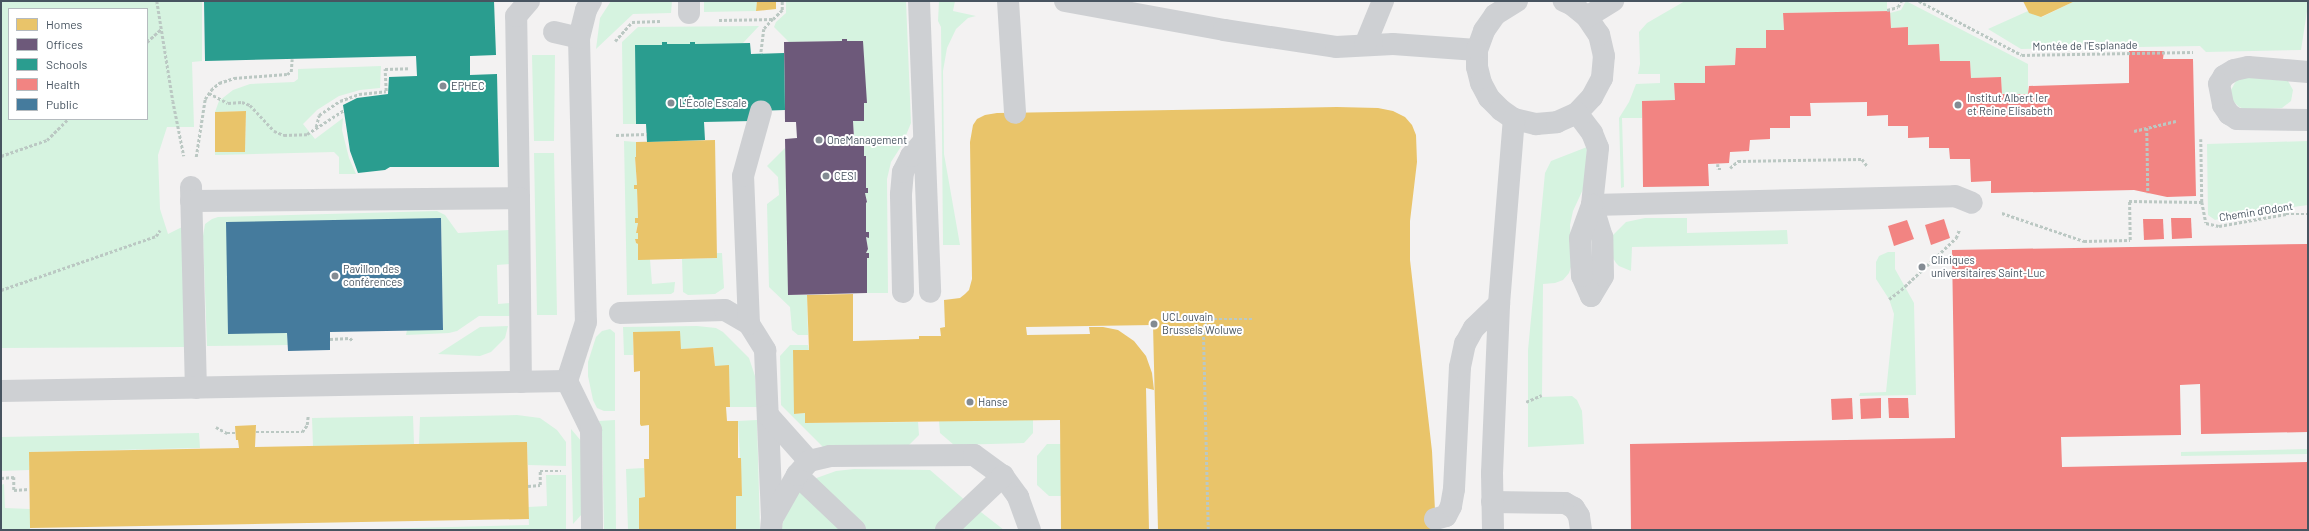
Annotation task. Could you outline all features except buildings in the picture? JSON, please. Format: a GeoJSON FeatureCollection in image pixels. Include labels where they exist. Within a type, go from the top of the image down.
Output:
{"type":"FeatureCollection","features":[{"type":"Feature","properties":{"kind":"street"},"geometry":{"type":"LineString","coordinates":[[521,382],[516,16],[529,1]]}},
{"type":"Feature","properties":{"kind":"street"},"geometry":{"type":"LineString","coordinates":[[591,1],[586,10],[579,38],[587,317],[568,381],[591,430],[592,530]]}},
{"type":"Feature","properties":{"kind":"street"},"geometry":{"type":"LineString","coordinates":[[919,1],[930,292]]}},
{"type":"Feature","properties":{"kind":"street"},"geometry":{"type":"LineString","coordinates":[[1065,1],[1224,30],[1336,47],[1393,44],[1477,50]]}},
{"type":"Feature","properties":{"kind":"street"},"geometry":{"type":"LineString","coordinates":[[1365,45],[1383,1]]}},
{"type":"Feature","properties":{"kind":"street"},"geometry":{"type":"LineString","coordinates":[[1517,1],[1495,14],[1484,31],[1477,50],[1477,67],[1481,83],[1489,98],[1501,110],[1514,119],[1536,124],[1557,122],[1577,113],[1592,97],[1602,78],[1604,56],[1599,35],[1587,17],[1572,4],[1564,1]]}},
{"type":"Feature","properties":{"kind":"street"},"geometry":{"type":"LineString","coordinates":[[1587,17],[1613,1]]}},
{"type":"Feature","properties":{"kind":"street"},"geometry":{"type":"LineString","coordinates":[[1008,12],[1014,103]]}},
{"type":"Feature","properties":{"kind":"street"},"geometry":{"type":"LineString","coordinates":[[554,32],[579,38]]}},
{"type":"Feature","properties":{"kind":"street"},"geometry":{"type":"LineString","coordinates":[[2308,71],[2248,68],[2234,70],[2224,76],[2219,84],[2223,105],[2229,114],[2237,119],[2308,120]]}},
{"type":"Feature","properties":{"kind":"street"},"geometry":{"type":"LineString","coordinates":[[749,324],[743,176],[761,111]]}},
{"type":"Feature","properties":{"kind":"street"},"geometry":{"type":"LineString","coordinates":[[1577,113],[1592,133],[1598,148],[1592,205],[1955,196],[1972,203]]}},
{"type":"Feature","properties":{"kind":"street"},"geometry":{"type":"LineString","coordinates":[[1494,530],[1492,473],[1499,304],[1514,119]]}},
{"type":"Feature","properties":{"kind":"street"},"geometry":{"type":"LineString","coordinates":[[903,292],[900,194],[903,172],[911,156],[924,141]]}},
{"type":"Feature","properties":{"kind":"street"},"geometry":{"type":"LineString","coordinates":[[196,388],[191,194],[519,198]]}},
{"type":"Feature","properties":{"kind":"street"},"geometry":{"type":"LineString","coordinates":[[1436,519],[1446,516],[1451,506],[1454,489],[1460,367],[1465,344],[1474,328],[1499,304]]}},
{"type":"Feature","properties":{"kind":"street"},"geometry":{"type":"LineString","coordinates":[[620,313],[725,310],[749,324],[765,350],[772,525]]}},
{"type":"Feature","properties":{"kind":"street"},"geometry":{"type":"LineString","coordinates":[[1,391],[568,381]]}},
{"type":"Feature","properties":{"kind":"street"},"geometry":{"type":"LineString","coordinates":[[768,415],[803,468],[855,530]]}},
{"type":"Feature","properties":{"kind":"street"},"geometry":{"type":"LineString","coordinates":[[772,525],[803,468],[830,456],[974,455],[1003,476],[1018,497],[1030,530]]}},
{"type":"Feature","properties":{"kind":"street"},"geometry":{"type":"LineString","coordinates":[[946,530],[1003,476]]}},
{"type":"Feature","properties":{"kind":"street"},"geometry":{"type":"LineString","coordinates":[[1492,502],[1565,503],[1574,508],[1579,516],[1581,530]]}},
{"type":"Feature","properties":{"kind":"path"},"geometry":{"type":"LineString","coordinates":[[157,1],[173,101],[191,194]]}},
{"type":"Feature","properties":{"kind":"path"},"geometry":{"type":"LineString","coordinates":[[773,19],[782,10],[782,1]]}},
{"type":"Feature","properties":{"kind":"path"},"geometry":{"type":"LineString","coordinates":[[1887,10],[1898,7],[1901,1]]}},
{"type":"Feature","properties":{"kind":"path","name":"Montée de l'Esplanade"},"geometry":{"type":"LineString","coordinates":[[1919,1],[2022,55],[2193,52]]}},
{"type":"Feature","properties":{"kind":"path"},"geometry":{"type":"LineString","coordinates":[[616,41],[632,22]]}},
{"type":"Feature","properties":{"kind":"path"},"geometry":{"type":"LineString","coordinates":[[148,41],[161,29]]}},
{"type":"Feature","properties":{"kind":"path"},"geometry":{"type":"LineString","coordinates":[[1,290],[156,236],[191,194],[205,99],[209,93],[219,83],[234,78],[287,74],[291,72],[292,59]]}},
{"type":"Feature","properties":{"kind":"path"},"geometry":{"type":"LineString","coordinates":[[316,127],[319,115],[340,101],[359,94],[386,91],[385,69],[410,68]]}},
{"type":"Feature","properties":{"kind":"path"},"geometry":{"type":"LineString","coordinates":[[209,93],[228,103],[242,102],[250,105],[270,127],[280,134],[301,135],[344,110]]}},
{"type":"Feature","properties":{"kind":"path"},"geometry":{"type":"LineString","coordinates":[[1,156],[47,140],[67,120]]}},
{"type":"Feature","properties":{"kind":"path"},"geometry":{"type":"LineString","coordinates":[[2134,132],[2176,120]]}},
{"type":"Feature","properties":{"kind":"path"},"geometry":{"type":"LineString","coordinates":[[2147,128],[2148,193]]}},
{"type":"Feature","properties":{"kind":"path"},"geometry":{"type":"LineString","coordinates":[[616,134],[647,134]]}},
{"type":"Feature","properties":{"kind":"path","name":"Chemin d'Odont"},"geometry":{"type":"LineString","coordinates":[[2201,139],[2202,202],[2203,218],[2206,223],[2212,226],[2230,225],[2286,214],[2308,214]]}},
{"type":"Feature","properties":{"kind":"path"},"geometry":{"type":"LineString","coordinates":[[1718,164],[1718,169],[1731,168],[1738,161],[1862,159],[1895,198]]}},
{"type":"Feature","properties":{"kind":"path"},"geometry":{"type":"LineString","coordinates":[[1889,299],[1901,290],[1956,238],[1972,203],[2084,241],[2130,240],[2129,201],[2202,202]]}},
{"type":"Feature","properties":{"kind":"path"},"geometry":{"type":"LineString","coordinates":[[1208,530],[1203,328],[1206,321],[1209,319],[1252,319]]}},
{"type":"Feature","properties":{"kind":"path"},"geometry":{"type":"LineString","coordinates":[[330,339],[350,338],[353,341]]}},
{"type":"Feature","properties":{"kind":"path"},"geometry":{"type":"LineString","coordinates":[[1522,403],[1542,395]]}},
{"type":"Feature","properties":{"kind":"path"},"geometry":{"type":"LineString","coordinates":[[256,432],[302,432],[307,425],[308,415]]}},
{"type":"Feature","properties":{"kind":"path"},"geometry":{"type":"LineString","coordinates":[[216,427],[227,433],[235,433]]}},
{"type":"Feature","properties":{"kind":"path"},"geometry":{"type":"LineString","coordinates":[[528,486],[540,485],[540,471],[569,472]]}},
{"type":"Feature","properties":{"kind":"path"},"geometry":{"type":"LineString","coordinates":[[1,478],[14,477],[14,490],[29,489]]}},
{"type":"Feature","properties":{"kind":"green space"},"geometry":{"type":"Polygon","coordinates":[[[1,1],[202,1],[202,61],[192,62],[194,127],[167,127],[158,155],[160,209],[168,234],[182,227],[185,347],[1,348],[1,1]]]}},
{"type":"Feature","properties":{"kind":"green space"},"geometry":{"type":"Polygon","coordinates":[[[611,1],[672,1],[671,13],[633,14],[596,49],[600,18],[611,1]]]}},
{"type":"Feature","properties":{"kind":"green space"},"geometry":{"type":"Polygon","coordinates":[[[704,1],[757,1],[756,11],[704,12],[704,1]]]}},
{"type":"Feature","properties":{"kind":"green space"},"geometry":{"type":"Polygon","coordinates":[[[786,1],[906,1],[911,123],[902,145],[891,162],[887,179],[888,293],[867,293],[867,258],[869,258],[869,253],[866,253],[868,249],[866,237],[869,237],[869,233],[866,232],[867,202],[865,193],[868,193],[868,188],[866,188],[866,156],[864,156],[864,138],[854,138],[853,121],[864,121],[863,41],[847,41],[847,39],[842,39],[842,41],[789,42],[774,27],[776,22],[786,13],[786,1]]]}},
{"type":"Feature","properties":{"kind":"green space"},"geometry":{"type":"Polygon","coordinates":[[[939,1],[955,1],[953,11],[976,16],[968,18],[956,29],[947,48],[943,71],[944,154],[960,245],[943,245],[941,27],[938,21],[939,1]]]}},
{"type":"Feature","properties":{"kind":"green space"},"geometry":{"type":"Polygon","coordinates":[[[1685,1],[1887,1],[1887,11],[1783,13],[1784,30],[1766,30],[1766,48],[1736,48],[1735,65],[1705,66],[1705,83],[1674,83],[1675,100],[1642,101],[1642,118],[1622,118],[1624,187],[1621,188],[1619,118],[1629,102],[1636,84],[1660,83],[1660,74],[1638,74],[1640,64],[1639,32],[1647,23],[1685,1]]]}},
{"type":"Feature","properties":{"kind":"green space"},"geometry":{"type":"Polygon","coordinates":[[[1906,1],[2028,64],[2028,94],[2002,94],[2001,77],[1971,78],[1970,61],[1940,61],[1939,44],[1908,45],[1908,27],[1891,28],[1890,13],[1901,10],[1906,1]]]}},
{"type":"Feature","properties":{"kind":"green space"},"geometry":{"type":"Polygon","coordinates":[[[2075,1],[2308,1],[2308,5],[2301,50],[2206,52],[2200,46],[2021,49],[1988,29],[2028,11],[2042,17],[2075,1]]]}},
{"type":"Feature","properties":{"kind":"green space"},"geometry":{"type":"Polygon","coordinates":[[[759,26],[743,43],[695,44],[695,42],[690,42],[690,44],[667,44],[662,42],[662,45],[635,45],[636,124],[623,124],[622,42],[638,27],[759,26]]]}},
{"type":"Feature","properties":{"kind":"green space"},"geometry":{"type":"Polygon","coordinates":[[[532,55],[555,55],[554,141],[534,141],[532,55]]]}},
{"type":"Feature","properties":{"kind":"green space"},"geometry":{"type":"Polygon","coordinates":[[[381,66],[380,88],[360,90],[339,96],[317,110],[303,124],[315,139],[343,118],[342,130],[349,158],[356,174],[339,174],[339,157],[334,152],[215,155],[215,152],[245,152],[246,111],[215,112],[219,101],[233,90],[250,84],[294,82],[298,79],[298,69],[381,66]]]}},
{"type":"Feature","properties":{"kind":"green space"},"geometry":{"type":"Polygon","coordinates":[[[2244,77],[2288,81],[2293,90],[2291,101],[2282,108],[2247,110],[2239,107],[2232,100],[2231,90],[2236,81],[2244,77]]]}},
{"type":"Feature","properties":{"kind":"green space"},"geometry":{"type":"Polygon","coordinates":[[[624,141],[636,142],[635,157],[637,185],[634,185],[634,188],[637,189],[638,218],[635,219],[635,223],[638,223],[636,232],[638,233],[638,239],[635,239],[636,243],[650,259],[652,284],[675,282],[674,292],[671,294],[627,295],[624,141]]]}},
{"type":"Feature","properties":{"kind":"green space"},"geometry":{"type":"Polygon","coordinates":[[[2308,141],[2308,205],[2247,213],[2215,220],[2208,215],[2207,144],[2308,141]]]}},
{"type":"Feature","properties":{"kind":"green space"},"geometry":{"type":"Polygon","coordinates":[[[1587,147],[1585,185],[1573,211],[1570,225],[1572,264],[1569,273],[1563,280],[1555,283],[1543,284],[1542,397],[1572,396],[1577,400],[1582,411],[1584,444],[1528,447],[1528,350],[1545,173],[1551,161],[1587,147]]]}},
{"type":"Feature","properties":{"kind":"green space"},"geometry":{"type":"Polygon","coordinates":[[[785,148],[789,295],[807,295],[808,335],[798,335],[792,330],[790,307],[769,287],[767,204],[779,195],[778,177],[767,166],[785,148]]]}},
{"type":"Feature","properties":{"kind":"green space"},"geometry":{"type":"Polygon","coordinates":[[[534,153],[554,153],[557,315],[537,315],[534,153]]]}},
{"type":"Feature","properties":{"kind":"green space"},"geometry":{"type":"Polygon","coordinates":[[[437,211],[445,215],[458,233],[509,230],[511,264],[497,265],[498,304],[511,303],[512,316],[479,316],[457,331],[449,333],[406,335],[407,330],[443,330],[441,218],[287,333],[288,345],[207,346],[203,236],[205,224],[212,219],[218,217],[437,211]]]}},
{"type":"Feature","properties":{"kind":"green space"},"geometry":{"type":"Polygon","coordinates":[[[1645,218],[1687,218],[1687,233],[1787,230],[1788,244],[1632,247],[1631,271],[1619,266],[1613,258],[1612,236],[1626,222],[1645,218]]]}},
{"type":"Feature","properties":{"kind":"green space"},"geometry":{"type":"Polygon","coordinates":[[[1888,252],[1895,252],[1895,269],[1914,303],[1916,395],[1859,396],[1860,393],[1886,392],[1894,314],[1889,299],[1876,279],[1876,262],[1879,256],[1888,252]]]}},
{"type":"Feature","properties":{"kind":"green space"},"geometry":{"type":"Polygon","coordinates":[[[717,253],[722,253],[724,288],[715,294],[688,295],[683,292],[682,259],[717,258],[717,253]]]}},
{"type":"Feature","properties":{"kind":"green space"},"geometry":{"type":"Polygon","coordinates":[[[508,326],[505,338],[491,352],[480,356],[438,354],[480,327],[508,326]]]}},
{"type":"Feature","properties":{"kind":"green space"},"geometry":{"type":"Polygon","coordinates":[[[697,326],[716,328],[723,332],[749,358],[755,376],[757,407],[730,407],[729,366],[715,366],[713,347],[681,349],[633,332],[633,355],[624,355],[623,327],[697,326]]]}},
{"type":"Feature","properties":{"kind":"green space"},"geometry":{"type":"Polygon","coordinates":[[[610,329],[615,333],[615,411],[604,411],[597,408],[593,400],[588,376],[588,362],[596,337],[602,331],[610,329]]]}},
{"type":"Feature","properties":{"kind":"green space"},"geometry":{"type":"Polygon","coordinates":[[[790,345],[808,345],[809,350],[794,350],[794,414],[805,413],[806,423],[918,422],[919,435],[908,446],[823,447],[781,405],[780,356],[790,345]]]}},
{"type":"Feature","properties":{"kind":"green space"},"geometry":{"type":"Polygon","coordinates":[[[517,415],[540,418],[557,430],[566,442],[566,466],[528,465],[527,443],[419,444],[420,417],[517,415]]]}},
{"type":"Feature","properties":{"kind":"green space"},"geometry":{"type":"Polygon","coordinates":[[[413,416],[414,444],[313,446],[312,418],[413,416]]]}},
{"type":"Feature","properties":{"kind":"green space"},"geometry":{"type":"Polygon","coordinates":[[[615,420],[616,530],[604,530],[602,433],[599,421],[615,420]]]}},
{"type":"Feature","properties":{"kind":"green space"},"geometry":{"type":"Polygon","coordinates":[[[757,420],[760,530],[736,530],[736,496],[742,496],[738,421],[757,420]]]}},
{"type":"Feature","properties":{"kind":"green space"},"geometry":{"type":"Polygon","coordinates":[[[1033,420],[1033,433],[1024,443],[954,445],[940,433],[939,421],[1033,420]]]}},
{"type":"Feature","properties":{"kind":"green space"},"geometry":{"type":"Polygon","coordinates":[[[571,429],[582,442],[582,514],[573,524],[571,429]]]}},
{"type":"Feature","properties":{"kind":"green space"},"geometry":{"type":"Polygon","coordinates":[[[199,433],[200,448],[29,452],[29,470],[1,471],[1,437],[199,433]]]}},
{"type":"Feature","properties":{"kind":"green space"},"geometry":{"type":"Polygon","coordinates":[[[1047,444],[1061,444],[1061,496],[1049,496],[1037,485],[1037,456],[1047,444]]]}},
{"type":"Feature","properties":{"kind":"green space"},"geometry":{"type":"Polygon","coordinates":[[[2308,449],[2308,454],[2181,456],[2181,452],[2308,449]]]}},
{"type":"Feature","properties":{"kind":"green space"},"geometry":{"type":"Polygon","coordinates":[[[644,468],[645,497],[639,498],[639,530],[628,530],[626,469],[644,468]]]}},
{"type":"Feature","properties":{"kind":"green space"},"geometry":{"type":"Polygon","coordinates":[[[854,469],[930,470],[967,502],[936,530],[863,530],[811,480],[836,471],[854,469]]]}},
{"type":"Feature","properties":{"kind":"green space"},"geometry":{"type":"Polygon","coordinates":[[[546,475],[566,475],[566,530],[335,530],[529,525],[528,507],[547,506],[546,475]]]}},
{"type":"Feature","properties":{"kind":"green space"},"geometry":{"type":"Polygon","coordinates":[[[4,484],[5,508],[30,509],[30,530],[1,530],[1,485],[4,484]]]}},
{"type":"Feature","properties":{"kind":"green space"},"geometry":{"type":"Polygon","coordinates":[[[801,488],[847,530],[781,530],[784,519],[801,488]]]}},
{"type":"Feature","properties":{"kind":"green space"},"geometry":{"type":"Polygon","coordinates":[[[977,509],[1004,530],[954,530],[977,509]]]}},
{"type":"Feature","properties":{"kind":"place","name":"EPHEC"},"geometry":{"type":"Point","coordinates":[443,86]}},
{"type":"Feature","properties":{"kind":"place","name":"L'École Escale"},"geometry":{"type":"Point","coordinates":[671,103]}},
{"type":"Feature","properties":{"kind":"place","name":"Institut Albert Ier et Reine Elisabeth"},"geometry":{"type":"Point","coordinates":[1958,105]}},
{"type":"Feature","properties":{"kind":"place","name":"OneManagement"},"geometry":{"type":"Point","coordinates":[819,140]}},
{"type":"Feature","properties":{"kind":"place","name":"CESI"},"geometry":{"type":"Point","coordinates":[826,176]}},
{"type":"Feature","properties":{"kind":"place","name":"Cliniques universitaires Saint-Luc"},"geometry":{"type":"Point","coordinates":[1922,267]}},
{"type":"Feature","properties":{"kind":"place","name":"Pavillon des conférences"},"geometry":{"type":"Point","coordinates":[335,276]}},
{"type":"Feature","properties":{"kind":"place","name":"UCLouvain Brussels Woluwe"},"geometry":{"type":"Point","coordinates":[1154,324]}},
{"type":"Feature","properties":{"kind":"place","name":"Hanse"},"geometry":{"type":"Point","coordinates":[970,402]}}]}
